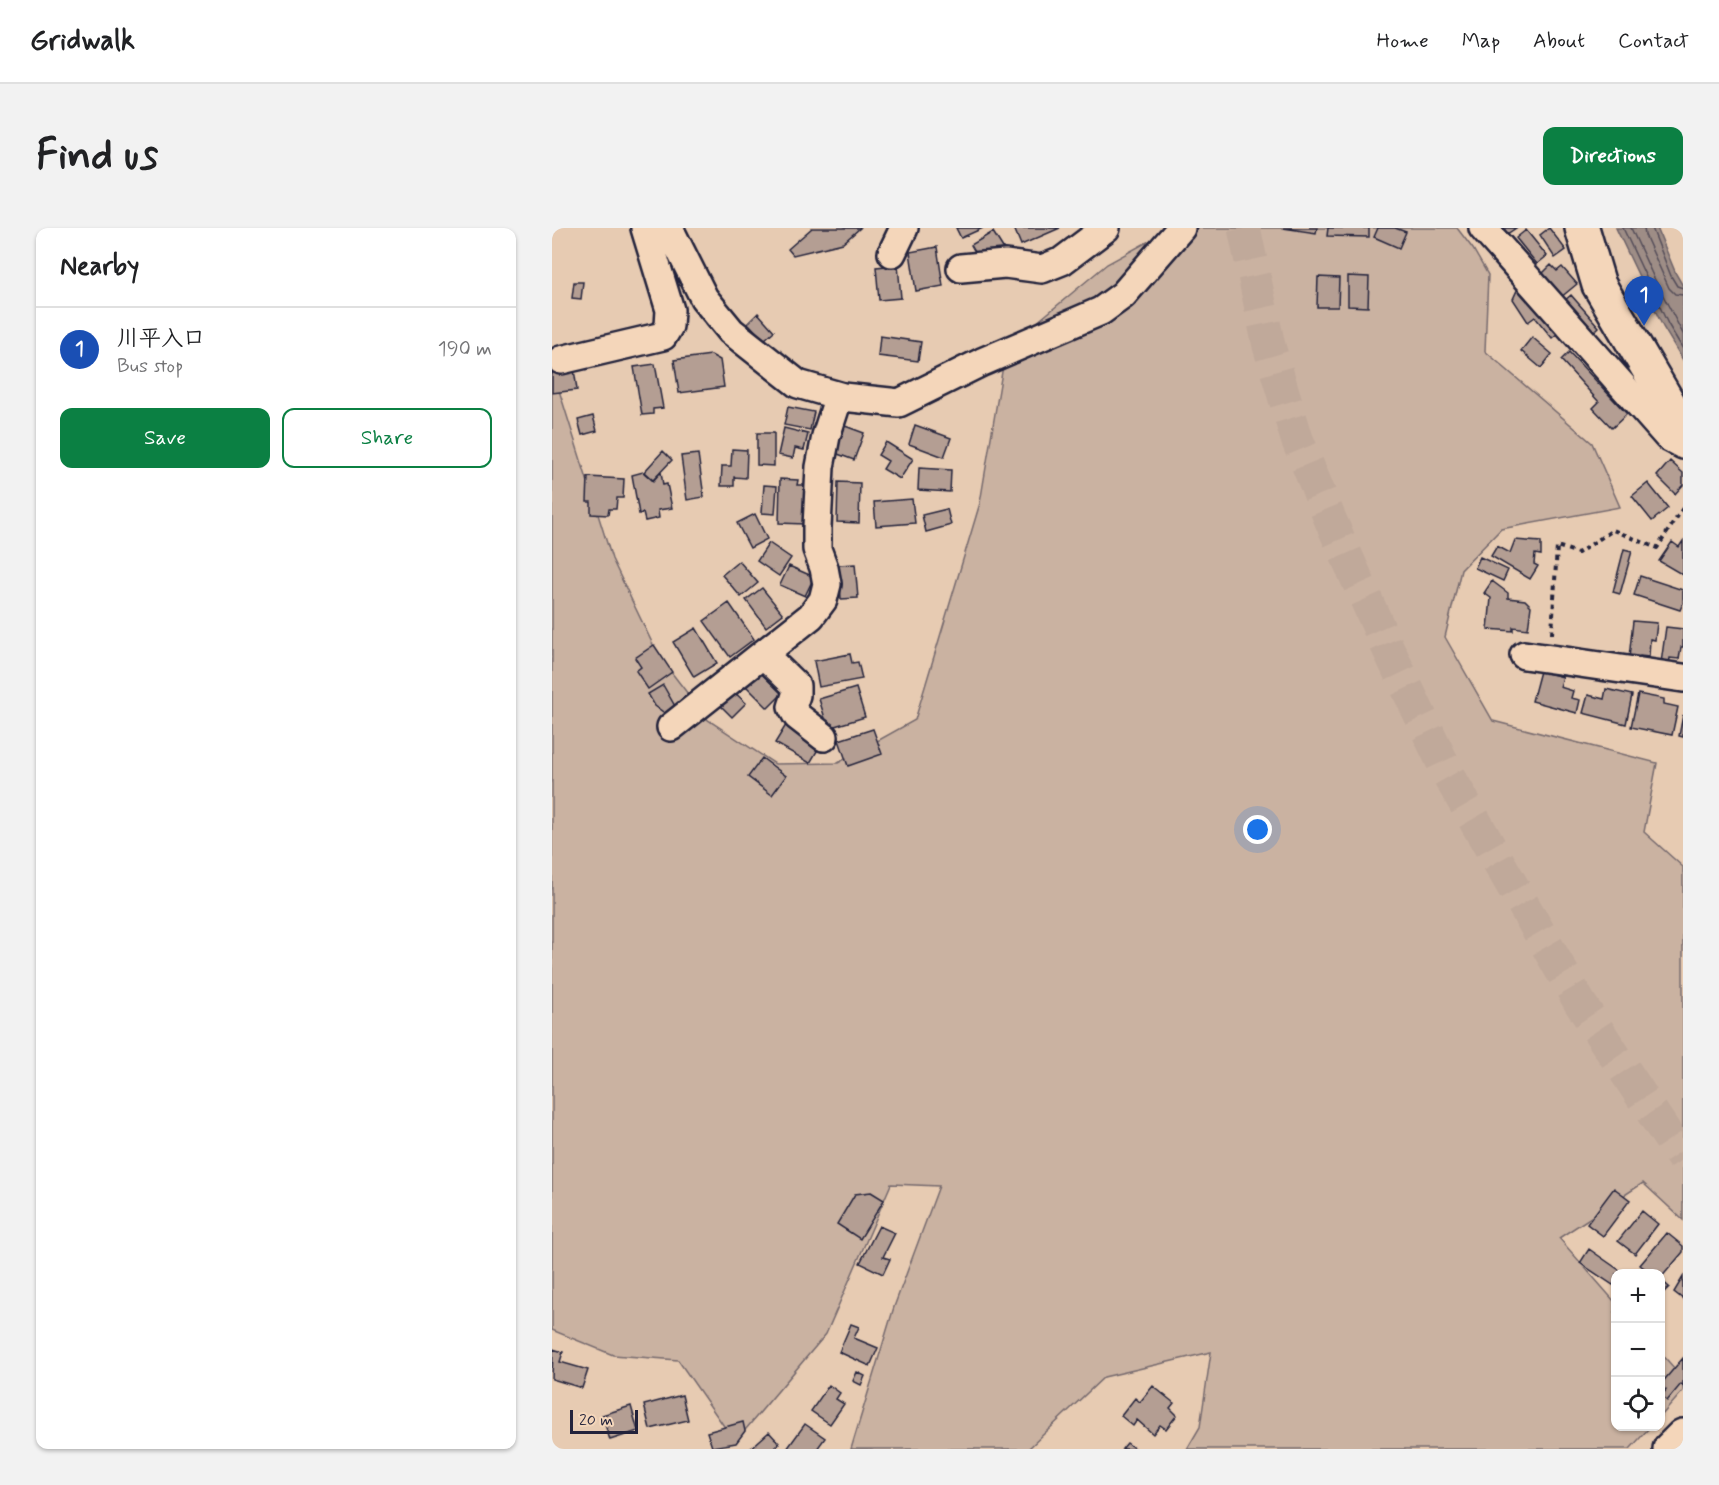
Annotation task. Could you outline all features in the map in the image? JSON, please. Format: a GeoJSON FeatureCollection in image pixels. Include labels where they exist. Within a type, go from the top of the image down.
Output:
{"type":"FeatureCollection","features":[{"type":"Feature","properties":{"kind":"street"},"geometry":{"type":"LineString","coordinates":[[561,360],[663,336],[669,326],[670,310],[645,228]]}},
{"type":"Feature","properties":{"kind":"street"},"geometry":{"type":"LineString","coordinates":[[669,228],[704,298],[731,331],[798,384],[839,396],[899,403],[982,362],[1101,311],[1123,295],[1181,228]]}},
{"type":"Feature","properties":{"kind":"street"},"geometry":{"type":"LineString","coordinates":[[891,254],[904,228]]}},
{"type":"Feature","properties":{"kind":"street"},"geometry":{"type":"LineString","coordinates":[[962,268],[1005,264],[1042,269],[1062,261],[1106,228]]}},
{"type":"Feature","properties":{"kind":"street"},"geometry":{"type":"LineString","coordinates":[[1483,228],[1668,437],[1683,445]]}},
{"type":"Feature","properties":{"kind":"street"},"geometry":{"type":"LineString","coordinates":[[1582,228],[1599,285],[1683,428]]}},
{"type":"Feature","properties":{"kind":"street"},"geometry":{"type":"LineString","coordinates":[[671,727],[811,616],[823,600],[827,584],[817,549],[820,467],[826,436],[839,396]]}},
{"type":"Feature","properties":{"kind":"street"},"geometry":{"type":"LineString","coordinates":[[763,654],[796,686],[792,707],[797,716],[825,737]]}},
{"type":"Feature","properties":{"kind":"street"},"geometry":{"type":"LineString","coordinates":[[1524,655],[1683,678]]}},
{"type":"Feature","properties":{"kind":"street"},"geometry":{"type":"LineString","coordinates":[[1670,1449],[1683,1436]]}},
{"type":"Feature","properties":{"kind":"path"},"geometry":{"type":"LineString","coordinates":[[1551,659],[1557,546],[1578,553],[1613,530],[1657,548],[1683,508]]}},
{"type":"Feature","properties":{"kind":"shaded area"},"geometry":{"type":"Polygon","coordinates":[[[1173,228],[1457,228],[1488,275],[1485,351],[1592,443],[1620,507],[1501,529],[1461,570],[1445,637],[1493,721],[1657,763],[1644,832],[1683,867],[1683,1220],[1643,1183],[1559,1238],[1611,1297],[1611,1431],[1646,1431],[1630,1449],[1187,1449],[1200,1427],[1211,1352],[1104,1377],[1028,1449],[851,1449],[894,1307],[939,1186],[891,1184],[826,1334],[735,1442],[678,1360],[613,1355],[552,1330],[552,368],[612,559],[658,655],[708,720],[775,764],[838,763],[915,720],[980,503],[1006,348],[1107,264],[1173,228]]]}},
{"type":"Feature","properties":{"kind":"shaded area"},"geometry":{"type":"Polygon","coordinates":[[[1665,1358],[1683,1378],[1683,1391],[1665,1411],[1665,1358]]]}},
{"type":"Feature","properties":{"kind":"water"},"geometry":{"type":"Polygon","coordinates":[[[1616,228],[1657,228],[1683,286],[1683,360],[1663,327],[1616,228]]]}},
{"type":"Feature","properties":{"kind":"building"},"geometry":{"type":"Polygon","coordinates":[[[812,228],[860,228],[843,243],[793,255],[788,249],[812,228]]]}},
{"type":"Feature","properties":{"kind":"building"},"geometry":{"type":"Polygon","coordinates":[[[956,228],[983,228],[961,238],[956,228]]]}},
{"type":"Feature","properties":{"kind":"building"},"geometry":{"type":"Polygon","coordinates":[[[1014,228],[1060,228],[1021,245],[1014,228]]]}},
{"type":"Feature","properties":{"kind":"building"},"geometry":{"type":"Polygon","coordinates":[[[1283,228],[1317,228],[1316,233],[1283,228]]]}},
{"type":"Feature","properties":{"kind":"building"},"geometry":{"type":"Polygon","coordinates":[[[1328,228],[1369,228],[1369,237],[1327,236],[1328,228]]]}},
{"type":"Feature","properties":{"kind":"building"},"geometry":{"type":"Polygon","coordinates":[[[1378,228],[1395,228],[1406,232],[1399,248],[1374,237],[1378,228]]]}},
{"type":"Feature","properties":{"kind":"building"},"geometry":{"type":"Polygon","coordinates":[[[1503,228],[1516,228],[1507,234],[1503,228]]]}},
{"type":"Feature","properties":{"kind":"building"},"geometry":{"type":"Polygon","coordinates":[[[1549,228],[1566,250],[1555,258],[1540,235],[1549,228]]]}},
{"type":"Feature","properties":{"kind":"building"},"geometry":{"type":"Polygon","coordinates":[[[1526,230],[1547,256],[1537,264],[1516,238],[1526,230]]]}},
{"type":"Feature","properties":{"kind":"building"},"geometry":{"type":"Polygon","coordinates":[[[993,232],[1008,256],[979,259],[971,245],[993,232]]]}},
{"type":"Feature","properties":{"kind":"building"},"geometry":{"type":"Polygon","coordinates":[[[937,247],[943,286],[916,291],[910,252],[937,247]]]}},
{"type":"Feature","properties":{"kind":"building"},"geometry":{"type":"Polygon","coordinates":[[[898,265],[901,298],[879,300],[876,267],[898,265]]]}},
{"type":"Feature","properties":{"kind":"building"},"geometry":{"type":"Polygon","coordinates":[[[1551,265],[1557,271],[1562,267],[1577,284],[1560,298],[1541,275],[1551,265]]]}},
{"type":"Feature","properties":{"kind":"building"},"geometry":{"type":"Polygon","coordinates":[[[1348,276],[1369,277],[1368,307],[1348,306],[1348,276]]]}},
{"type":"Feature","properties":{"kind":"building"},"geometry":{"type":"Polygon","coordinates":[[[1318,277],[1339,278],[1338,307],[1317,307],[1318,277]]]}},
{"type":"Feature","properties":{"kind":"building"},"geometry":{"type":"Polygon","coordinates":[[[574,282],[583,282],[581,299],[572,298],[574,282]]]}},
{"type":"Feature","properties":{"kind":"building"},"geometry":{"type":"Polygon","coordinates":[[[1519,286],[1558,333],[1552,338],[1535,317],[1528,322],[1513,299],[1519,286]]]}},
{"type":"Feature","properties":{"kind":"building"},"geometry":{"type":"Polygon","coordinates":[[[1571,295],[1599,327],[1592,334],[1564,301],[1571,295]]]}},
{"type":"Feature","properties":{"kind":"building"},"geometry":{"type":"Polygon","coordinates":[[[758,313],[774,331],[764,340],[748,323],[758,313]]]}},
{"type":"Feature","properties":{"kind":"building"},"geometry":{"type":"Polygon","coordinates":[[[880,336],[921,342],[918,361],[878,356],[880,336]]]}},
{"type":"Feature","properties":{"kind":"building"},"geometry":{"type":"Polygon","coordinates":[[[1532,337],[1552,354],[1541,368],[1521,351],[1532,337]]]}},
{"type":"Feature","properties":{"kind":"building"},"geometry":{"type":"Polygon","coordinates":[[[1569,352],[1627,414],[1612,428],[1593,408],[1599,402],[1561,360],[1569,352]]]}},
{"type":"Feature","properties":{"kind":"building"},"geometry":{"type":"Polygon","coordinates":[[[711,355],[720,360],[724,387],[679,393],[674,360],[711,355]]]}},
{"type":"Feature","properties":{"kind":"building"},"geometry":{"type":"Polygon","coordinates":[[[655,364],[663,408],[653,409],[653,414],[642,415],[634,367],[655,364]]]}},
{"type":"Feature","properties":{"kind":"building"},"geometry":{"type":"Polygon","coordinates":[[[574,369],[577,390],[552,393],[552,372],[574,369]]]}},
{"type":"Feature","properties":{"kind":"building"},"geometry":{"type":"Polygon","coordinates":[[[788,407],[814,412],[810,430],[784,425],[788,407]]]}},
{"type":"Feature","properties":{"kind":"building"},"geometry":{"type":"Polygon","coordinates":[[[593,416],[597,431],[582,435],[578,420],[593,416]]]}},
{"type":"Feature","properties":{"kind":"building"},"geometry":{"type":"Polygon","coordinates":[[[915,425],[951,438],[944,457],[909,444],[915,425]]]}},
{"type":"Feature","properties":{"kind":"building"},"geometry":{"type":"Polygon","coordinates":[[[845,426],[864,433],[854,460],[835,453],[845,426]]]}},
{"type":"Feature","properties":{"kind":"building"},"geometry":{"type":"Polygon","coordinates":[[[784,428],[808,434],[804,450],[795,448],[793,458],[778,455],[784,428]]]}},
{"type":"Feature","properties":{"kind":"building"},"geometry":{"type":"Polygon","coordinates":[[[757,433],[774,433],[774,466],[757,465],[757,433]]]}},
{"type":"Feature","properties":{"kind":"building"},"geometry":{"type":"Polygon","coordinates":[[[886,442],[913,459],[900,479],[883,469],[888,461],[878,455],[886,442]]]}},
{"type":"Feature","properties":{"kind":"building"},"geometry":{"type":"Polygon","coordinates":[[[732,449],[747,450],[746,478],[734,477],[734,486],[721,486],[722,466],[731,466],[732,449]]]}},
{"type":"Feature","properties":{"kind":"building"},"geometry":{"type":"Polygon","coordinates":[[[663,451],[672,460],[653,480],[644,472],[663,451]]]}},
{"type":"Feature","properties":{"kind":"building"},"geometry":{"type":"Polygon","coordinates":[[[698,454],[704,497],[687,500],[681,456],[698,454]]]}},
{"type":"Feature","properties":{"kind":"building"},"geometry":{"type":"Polygon","coordinates":[[[1670,461],[1683,473],[1683,485],[1675,494],[1657,476],[1670,461]]]}},
{"type":"Feature","properties":{"kind":"building"},"geometry":{"type":"Polygon","coordinates":[[[919,468],[951,470],[950,492],[918,490],[919,468]]]}},
{"type":"Feature","properties":{"kind":"building"},"geometry":{"type":"Polygon","coordinates":[[[643,472],[653,481],[661,472],[663,485],[667,484],[672,508],[658,510],[659,518],[645,521],[643,513],[639,514],[632,475],[643,472]]]}},
{"type":"Feature","properties":{"kind":"building"},"geometry":{"type":"Polygon","coordinates":[[[588,477],[624,479],[623,498],[617,498],[616,509],[609,509],[608,515],[591,514],[591,502],[587,502],[588,477]]]}},
{"type":"Feature","properties":{"kind":"building"},"geometry":{"type":"Polygon","coordinates":[[[780,479],[798,480],[797,485],[805,485],[804,524],[779,523],[780,479]]]}},
{"type":"Feature","properties":{"kind":"building"},"geometry":{"type":"Polygon","coordinates":[[[838,482],[860,483],[859,523],[837,522],[838,482]]]}},
{"type":"Feature","properties":{"kind":"building"},"geometry":{"type":"Polygon","coordinates":[[[1648,483],[1668,508],[1652,521],[1632,496],[1648,483]]]}},
{"type":"Feature","properties":{"kind":"building"},"geometry":{"type":"Polygon","coordinates":[[[764,485],[777,486],[775,514],[762,513],[764,485]]]}},
{"type":"Feature","properties":{"kind":"building"},"geometry":{"type":"Polygon","coordinates":[[[912,499],[915,523],[876,526],[874,502],[912,499]]]}},
{"type":"Feature","properties":{"kind":"building"},"geometry":{"type":"Polygon","coordinates":[[[947,509],[951,525],[926,532],[922,515],[947,509]]]}},
{"type":"Feature","properties":{"kind":"building"},"geometry":{"type":"Polygon","coordinates":[[[755,514],[767,539],[750,548],[737,523],[755,514]]]}},
{"type":"Feature","properties":{"kind":"building"},"geometry":{"type":"Polygon","coordinates":[[[1515,540],[1541,542],[1541,555],[1535,554],[1534,564],[1538,566],[1530,579],[1491,556],[1497,546],[1510,553],[1515,540]]]}},
{"type":"Feature","properties":{"kind":"building"},"geometry":{"type":"Polygon","coordinates":[[[1683,541],[1683,575],[1659,561],[1672,542],[1679,547],[1683,541]]]}},
{"type":"Feature","properties":{"kind":"building"},"geometry":{"type":"Polygon","coordinates":[[[769,543],[791,558],[779,576],[757,561],[769,543]]]}},
{"type":"Feature","properties":{"kind":"building"},"geometry":{"type":"Polygon","coordinates":[[[1624,549],[1632,551],[1620,594],[1613,592],[1624,549]]]}},
{"type":"Feature","properties":{"kind":"building"},"geometry":{"type":"Polygon","coordinates":[[[1480,557],[1508,570],[1503,581],[1475,568],[1480,557]]]}},
{"type":"Feature","properties":{"kind":"building"},"geometry":{"type":"Polygon","coordinates":[[[739,561],[758,583],[741,597],[722,575],[739,561]]]}},
{"type":"Feature","properties":{"kind":"building"},"geometry":{"type":"Polygon","coordinates":[[[855,564],[858,598],[841,599],[839,565],[855,564]]]}},
{"type":"Feature","properties":{"kind":"building"},"geometry":{"type":"Polygon","coordinates":[[[789,566],[814,577],[805,596],[780,585],[789,566]]]}},
{"type":"Feature","properties":{"kind":"building"},"geometry":{"type":"Polygon","coordinates":[[[1640,576],[1683,590],[1683,603],[1680,610],[1634,595],[1640,576]]]}},
{"type":"Feature","properties":{"kind":"building"},"geometry":{"type":"Polygon","coordinates":[[[1492,581],[1508,593],[1508,598],[1525,600],[1531,606],[1528,629],[1513,627],[1513,631],[1488,629],[1491,598],[1484,593],[1492,581]]]}},
{"type":"Feature","properties":{"kind":"building"},"geometry":{"type":"Polygon","coordinates":[[[762,588],[783,614],[766,627],[746,600],[762,588]]]}},
{"type":"Feature","properties":{"kind":"building"},"geometry":{"type":"Polygon","coordinates":[[[729,603],[754,639],[730,657],[704,621],[729,603]]]}},
{"type":"Feature","properties":{"kind":"building"},"geometry":{"type":"Polygon","coordinates":[[[1633,621],[1657,623],[1655,640],[1650,639],[1649,657],[1629,658],[1633,621]]]}},
{"type":"Feature","properties":{"kind":"building"},"geometry":{"type":"Polygon","coordinates":[[[1666,627],[1683,629],[1683,647],[1681,647],[1679,659],[1670,658],[1669,664],[1661,663],[1666,627]]]}},
{"type":"Feature","properties":{"kind":"building"},"geometry":{"type":"Polygon","coordinates":[[[696,628],[717,663],[694,677],[673,642],[696,628]]]}},
{"type":"Feature","properties":{"kind":"building"},"geometry":{"type":"Polygon","coordinates":[[[654,645],[672,672],[648,689],[636,671],[641,667],[635,658],[654,645]]]}},
{"type":"Feature","properties":{"kind":"building"},"geometry":{"type":"Polygon","coordinates":[[[850,654],[852,663],[858,662],[862,679],[819,687],[814,661],[850,654]]]}},
{"type":"Feature","properties":{"kind":"building"},"geometry":{"type":"Polygon","coordinates":[[[1540,671],[1563,677],[1560,687],[1573,691],[1571,698],[1580,700],[1577,713],[1532,701],[1540,671]]]}},
{"type":"Feature","properties":{"kind":"building"},"geometry":{"type":"Polygon","coordinates":[[[760,672],[782,694],[768,708],[746,686],[760,672]]]}},
{"type":"Feature","properties":{"kind":"building"},"geometry":{"type":"Polygon","coordinates":[[[663,685],[676,708],[666,714],[655,706],[648,694],[663,685]]]}},
{"type":"Feature","properties":{"kind":"building"},"geometry":{"type":"Polygon","coordinates":[[[856,688],[865,717],[828,728],[819,699],[856,688]]]}},
{"type":"Feature","properties":{"kind":"building"},"geometry":{"type":"Polygon","coordinates":[[[1606,689],[1632,695],[1626,724],[1583,713],[1588,695],[1604,699],[1606,689]]]}},
{"type":"Feature","properties":{"kind":"building"},"geometry":{"type":"Polygon","coordinates":[[[732,690],[746,703],[732,717],[719,704],[732,690]]]}},
{"type":"Feature","properties":{"kind":"building"},"geometry":{"type":"Polygon","coordinates":[[[1638,694],[1664,699],[1664,704],[1678,707],[1672,735],[1631,727],[1638,694]]]}},
{"type":"Feature","properties":{"kind":"building"},"geometry":{"type":"Polygon","coordinates":[[[1683,715],[1683,737],[1679,736],[1683,715]]]}},
{"type":"Feature","properties":{"kind":"building"},"geometry":{"type":"Polygon","coordinates":[[[786,725],[820,746],[810,763],[775,743],[786,725]]]}},
{"type":"Feature","properties":{"kind":"building"},"geometry":{"type":"Polygon","coordinates":[[[873,729],[882,754],[848,766],[839,740],[873,729]]]}},
{"type":"Feature","properties":{"kind":"building"},"geometry":{"type":"Polygon","coordinates":[[[762,758],[786,776],[772,795],[748,777],[762,758]]]}},
{"type":"Feature","properties":{"kind":"building"},"geometry":{"type":"Polygon","coordinates":[[[1614,1188],[1630,1200],[1603,1236],[1587,1224],[1614,1188]]]}},
{"type":"Feature","properties":{"kind":"building"},"geometry":{"type":"Polygon","coordinates":[[[871,1192],[884,1200],[860,1239],[837,1224],[855,1194],[871,1192]]]}},
{"type":"Feature","properties":{"kind":"building"},"geometry":{"type":"Polygon","coordinates":[[[1642,1211],[1658,1224],[1635,1254],[1618,1241],[1642,1211]]]}},
{"type":"Feature","properties":{"kind":"building"},"geometry":{"type":"Polygon","coordinates":[[[879,1226],[895,1233],[883,1257],[890,1259],[883,1274],[860,1263],[879,1226]]]}},
{"type":"Feature","properties":{"kind":"building"},"geometry":{"type":"Polygon","coordinates":[[[1667,1233],[1683,1246],[1683,1252],[1665,1273],[1665,1269],[1643,1269],[1640,1265],[1667,1233]]]}},
{"type":"Feature","properties":{"kind":"building"},"geometry":{"type":"Polygon","coordinates":[[[1589,1249],[1618,1269],[1611,1269],[1611,1284],[1580,1263],[1589,1249]]]}},
{"type":"Feature","properties":{"kind":"building"},"geometry":{"type":"Polygon","coordinates":[[[1683,1277],[1683,1299],[1674,1292],[1683,1277]]]}},
{"type":"Feature","properties":{"kind":"building"},"geometry":{"type":"Polygon","coordinates":[[[851,1324],[859,1327],[854,1338],[878,1348],[870,1366],[839,1352],[851,1324]]]}},
{"type":"Feature","properties":{"kind":"building"},"geometry":{"type":"Polygon","coordinates":[[[553,1349],[563,1352],[560,1362],[588,1370],[582,1388],[552,1379],[553,1349]]]}},
{"type":"Feature","properties":{"kind":"building"},"geometry":{"type":"Polygon","coordinates":[[[1683,1358],[1683,1386],[1681,1384],[1667,1401],[1665,1399],[1665,1379],[1683,1358]]]}},
{"type":"Feature","properties":{"kind":"building"},"geometry":{"type":"Polygon","coordinates":[[[857,1372],[865,1376],[861,1385],[853,1381],[857,1372]]]}},
{"type":"Feature","properties":{"kind":"building"},"geometry":{"type":"Polygon","coordinates":[[[829,1385],[840,1393],[836,1399],[844,1404],[830,1424],[811,1411],[829,1385]]]}},
{"type":"Feature","properties":{"kind":"building"},"geometry":{"type":"Polygon","coordinates":[[[1153,1386],[1174,1403],[1170,1408],[1177,1415],[1166,1429],[1160,1425],[1153,1434],[1137,1420],[1133,1426],[1121,1416],[1135,1398],[1140,1402],[1153,1386]]]}},
{"type":"Feature","properties":{"kind":"building"},"geometry":{"type":"Polygon","coordinates":[[[682,1395],[688,1420],[650,1429],[644,1405],[682,1395]]]}},
{"type":"Feature","properties":{"kind":"building"},"geometry":{"type":"Polygon","coordinates":[[[631,1406],[638,1431],[610,1440],[602,1415],[631,1406]]]}},
{"type":"Feature","properties":{"kind":"building"},"geometry":{"type":"Polygon","coordinates":[[[743,1422],[745,1431],[736,1443],[712,1447],[707,1432],[743,1422]]]}},
{"type":"Feature","properties":{"kind":"building"},"geometry":{"type":"Polygon","coordinates":[[[805,1424],[825,1438],[817,1449],[787,1449],[805,1424]]]}},
{"type":"Feature","properties":{"kind":"building"},"geometry":{"type":"Polygon","coordinates":[[[769,1432],[779,1443],[773,1449],[750,1449],[769,1432]]]}},
{"type":"Feature","properties":{"kind":"building"},"geometry":{"type":"Polygon","coordinates":[[[1127,1443],[1135,1449],[1122,1449],[1127,1443]]]}},
{"type":"Feature","properties":{"kind":"tunnel"},"geometry":{"type":"LineString","coordinates":[[1244,228],[1269,346],[1297,439],[1387,646],[1449,776],[1580,1003],[1683,1159]]}},
{"type":"Feature","properties":{"kind":"place","name":"川平入口"},"geometry":{"type":"Point","coordinates":[1644,326]}}]}
